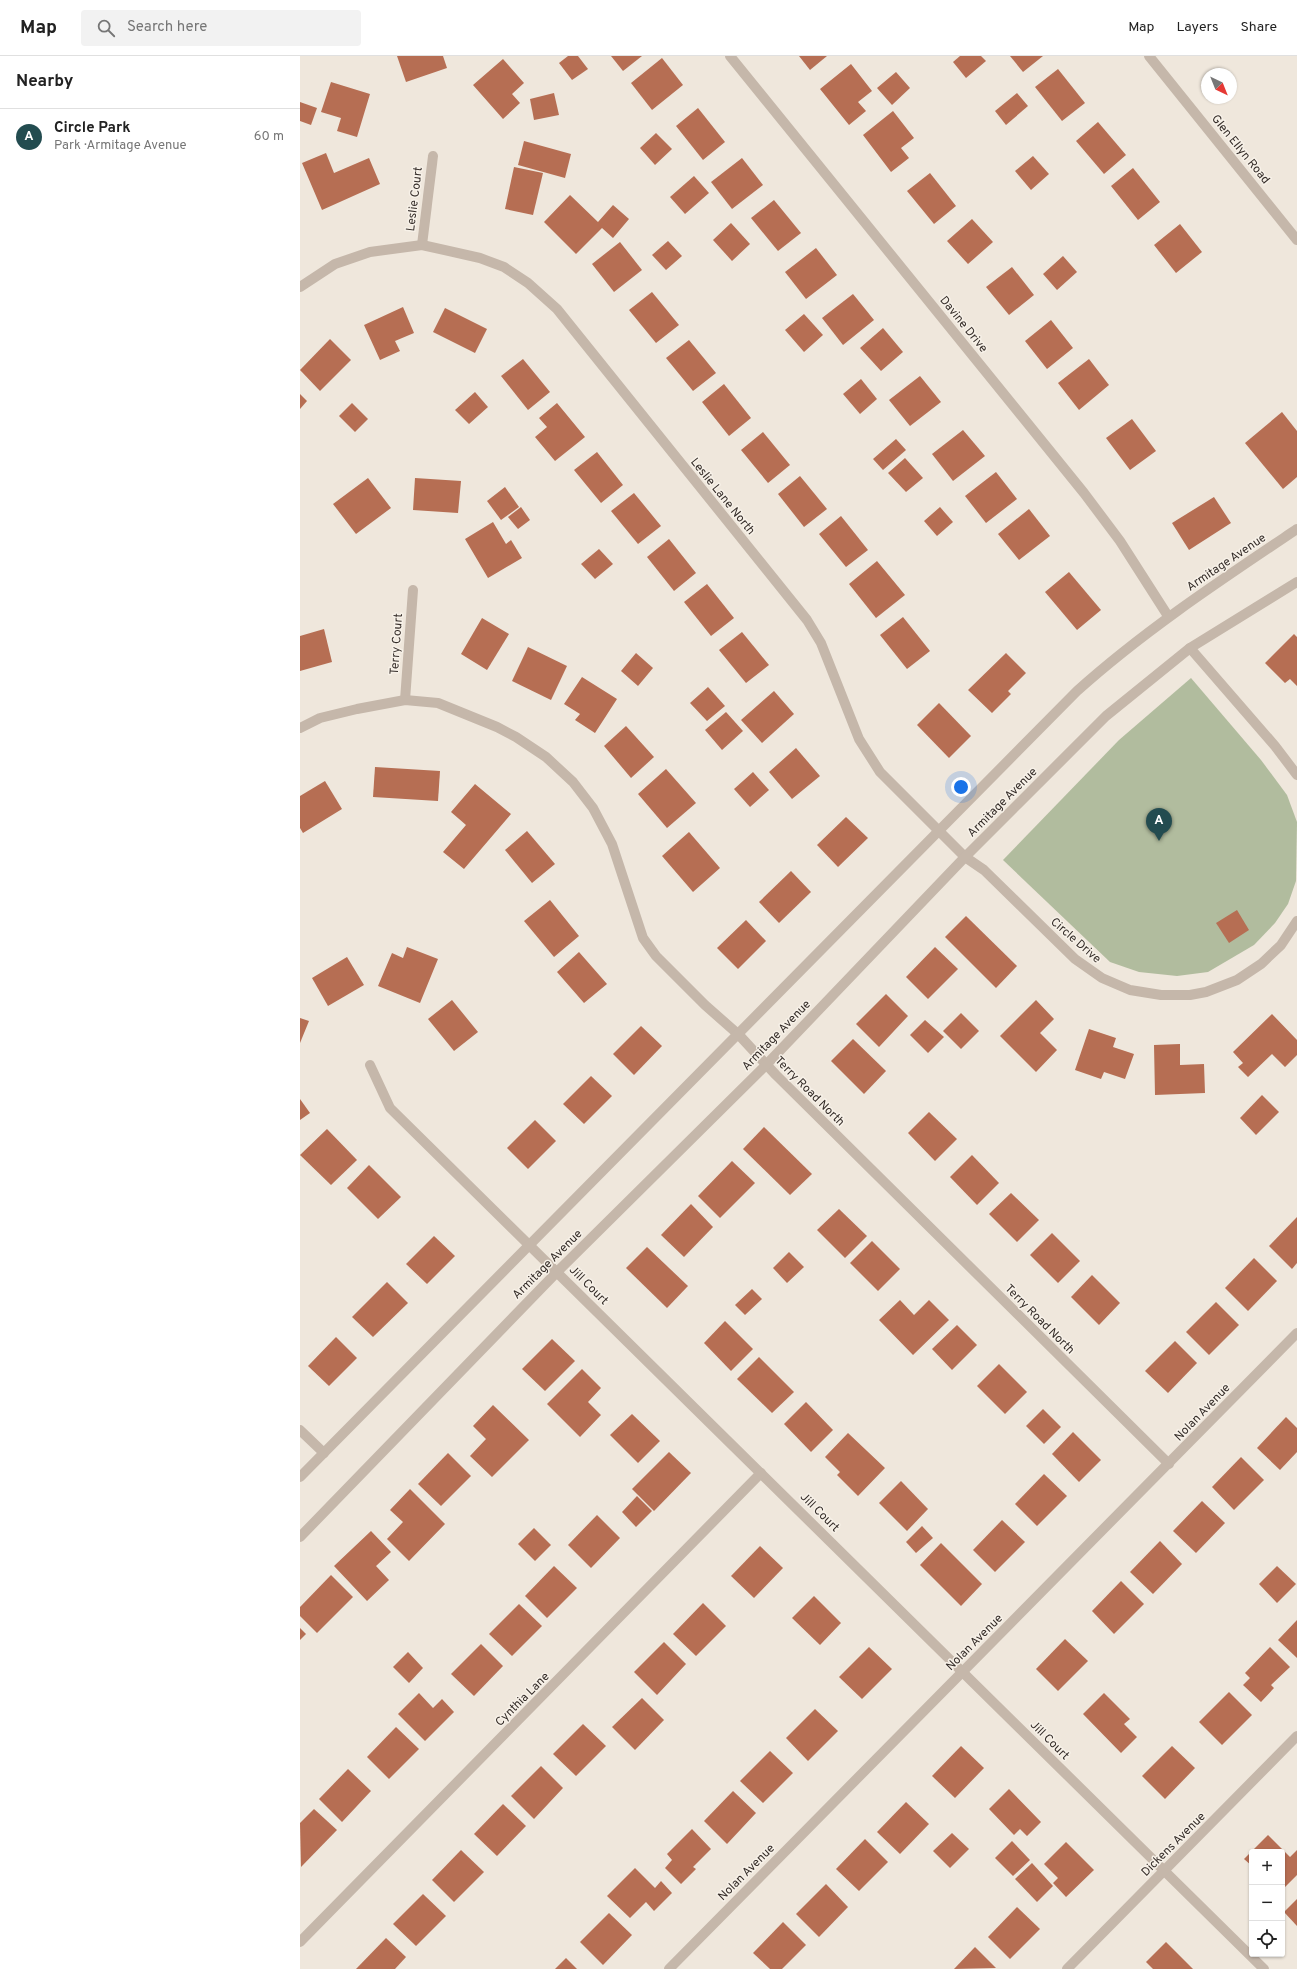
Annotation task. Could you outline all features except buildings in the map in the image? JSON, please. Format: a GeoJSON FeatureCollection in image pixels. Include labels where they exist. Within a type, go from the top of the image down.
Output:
{"type":"FeatureCollection","features":[{"type":"Feature","properties":{"kind":"street","name":"Davine Drive"},"geometry":{"type":"LineString","coordinates":[[730,56],[1084,493],[1120,541],[1168,616]]}},
{"type":"Feature","properties":{"kind":"street","name":"Glen Ellyn Road"},"geometry":{"type":"LineString","coordinates":[[1150,56],[1297,240]]}},
{"type":"Feature","properties":{"kind":"street","name":"Leslie Court"},"geometry":{"type":"LineString","coordinates":[[422,244],[433,156]]}},
{"type":"Feature","properties":{"kind":"street"},"geometry":{"type":"LineString","coordinates":[[300,287],[335,264],[370,252],[422,244]]}},
{"type":"Feature","properties":{"kind":"street","name":"Leslie Lane North"},"geometry":{"type":"LineString","coordinates":[[422,244],[480,258],[504,267],[528,283],[557,309],[807,620],[820,643],[859,739],[870,759],[880,772],[940,831]]}},
{"type":"Feature","properties":{"kind":"street","name":"Armitage Avenue"},"geometry":{"type":"LineString","coordinates":[[300,1477],[739,1035],[1077,691],[1105,666],[1168,616],[1297,529]]}},
{"type":"Feature","properties":{"kind":"street","name":"Armitage Avenue"},"geometry":{"type":"LineString","coordinates":[[300,1536],[557,1272],[766,1065],[966,857],[1106,716],[1190,648],[1297,582]]}},
{"type":"Feature","properties":{"kind":"street","name":"Terry Court"},"geometry":{"type":"LineString","coordinates":[[406,700],[413,590]]}},
{"type":"Feature","properties":{"kind":"street"},"geometry":{"type":"LineString","coordinates":[[1190,648],[1275,746],[1297,775]]}},
{"type":"Feature","properties":{"kind":"street","name":"Terry Road North"},"geometry":{"type":"LineString","coordinates":[[300,728],[320,718],[406,700],[438,703],[497,727],[516,737],[546,757],[573,782],[593,808],[612,844],[643,938],[656,956],[705,1005],[739,1035],[766,1065],[1169,1464]]}},
{"type":"Feature","properties":{"kind":"street","name":"Circle Drive"},"geometry":{"type":"LineString","coordinates":[[940,831],[966,857],[984,870],[1075,959],[1102,978],[1130,990],[1161,995],[1190,995],[1206,992],[1236,980],[1261,964],[1281,945],[1297,921]]}},
{"type":"Feature","properties":{"kind":"street","name":"Jill Court"},"geometry":{"type":"LineString","coordinates":[[370,1065],[390,1108],[1264,1969]]}},
{"type":"Feature","properties":{"kind":"street","name":"Nolan Avenue"},"geometry":{"type":"LineString","coordinates":[[669,1969],[1169,1464],[1297,1332]]}},
{"type":"Feature","properties":{"kind":"street"},"geometry":{"type":"LineString","coordinates":[[300,1430],[324,1453]]}},
{"type":"Feature","properties":{"kind":"street","name":"Cynthia Lane"},"geometry":{"type":"LineString","coordinates":[[300,1942],[761,1473]]}},
{"type":"Feature","properties":{"kind":"street","name":"Dickens Avenue"},"geometry":{"type":"LineString","coordinates":[[1067,1969],[1297,1736]]}},
{"type":"Feature","properties":{"kind":"green space"},"geometry":{"type":"Polygon","coordinates":[[[1191,678],[1261,760],[1287,795],[1297,822],[1296,881],[1288,904],[1275,923],[1254,945],[1208,972],[1177,976],[1139,972],[1110,962],[1003,860],[1119,740],[1191,678]]]}},
{"type":"Feature","properties":{"kind":"place","name":"Circle Park"},"geometry":{"type":"Point","coordinates":[1159,841]}}]}
